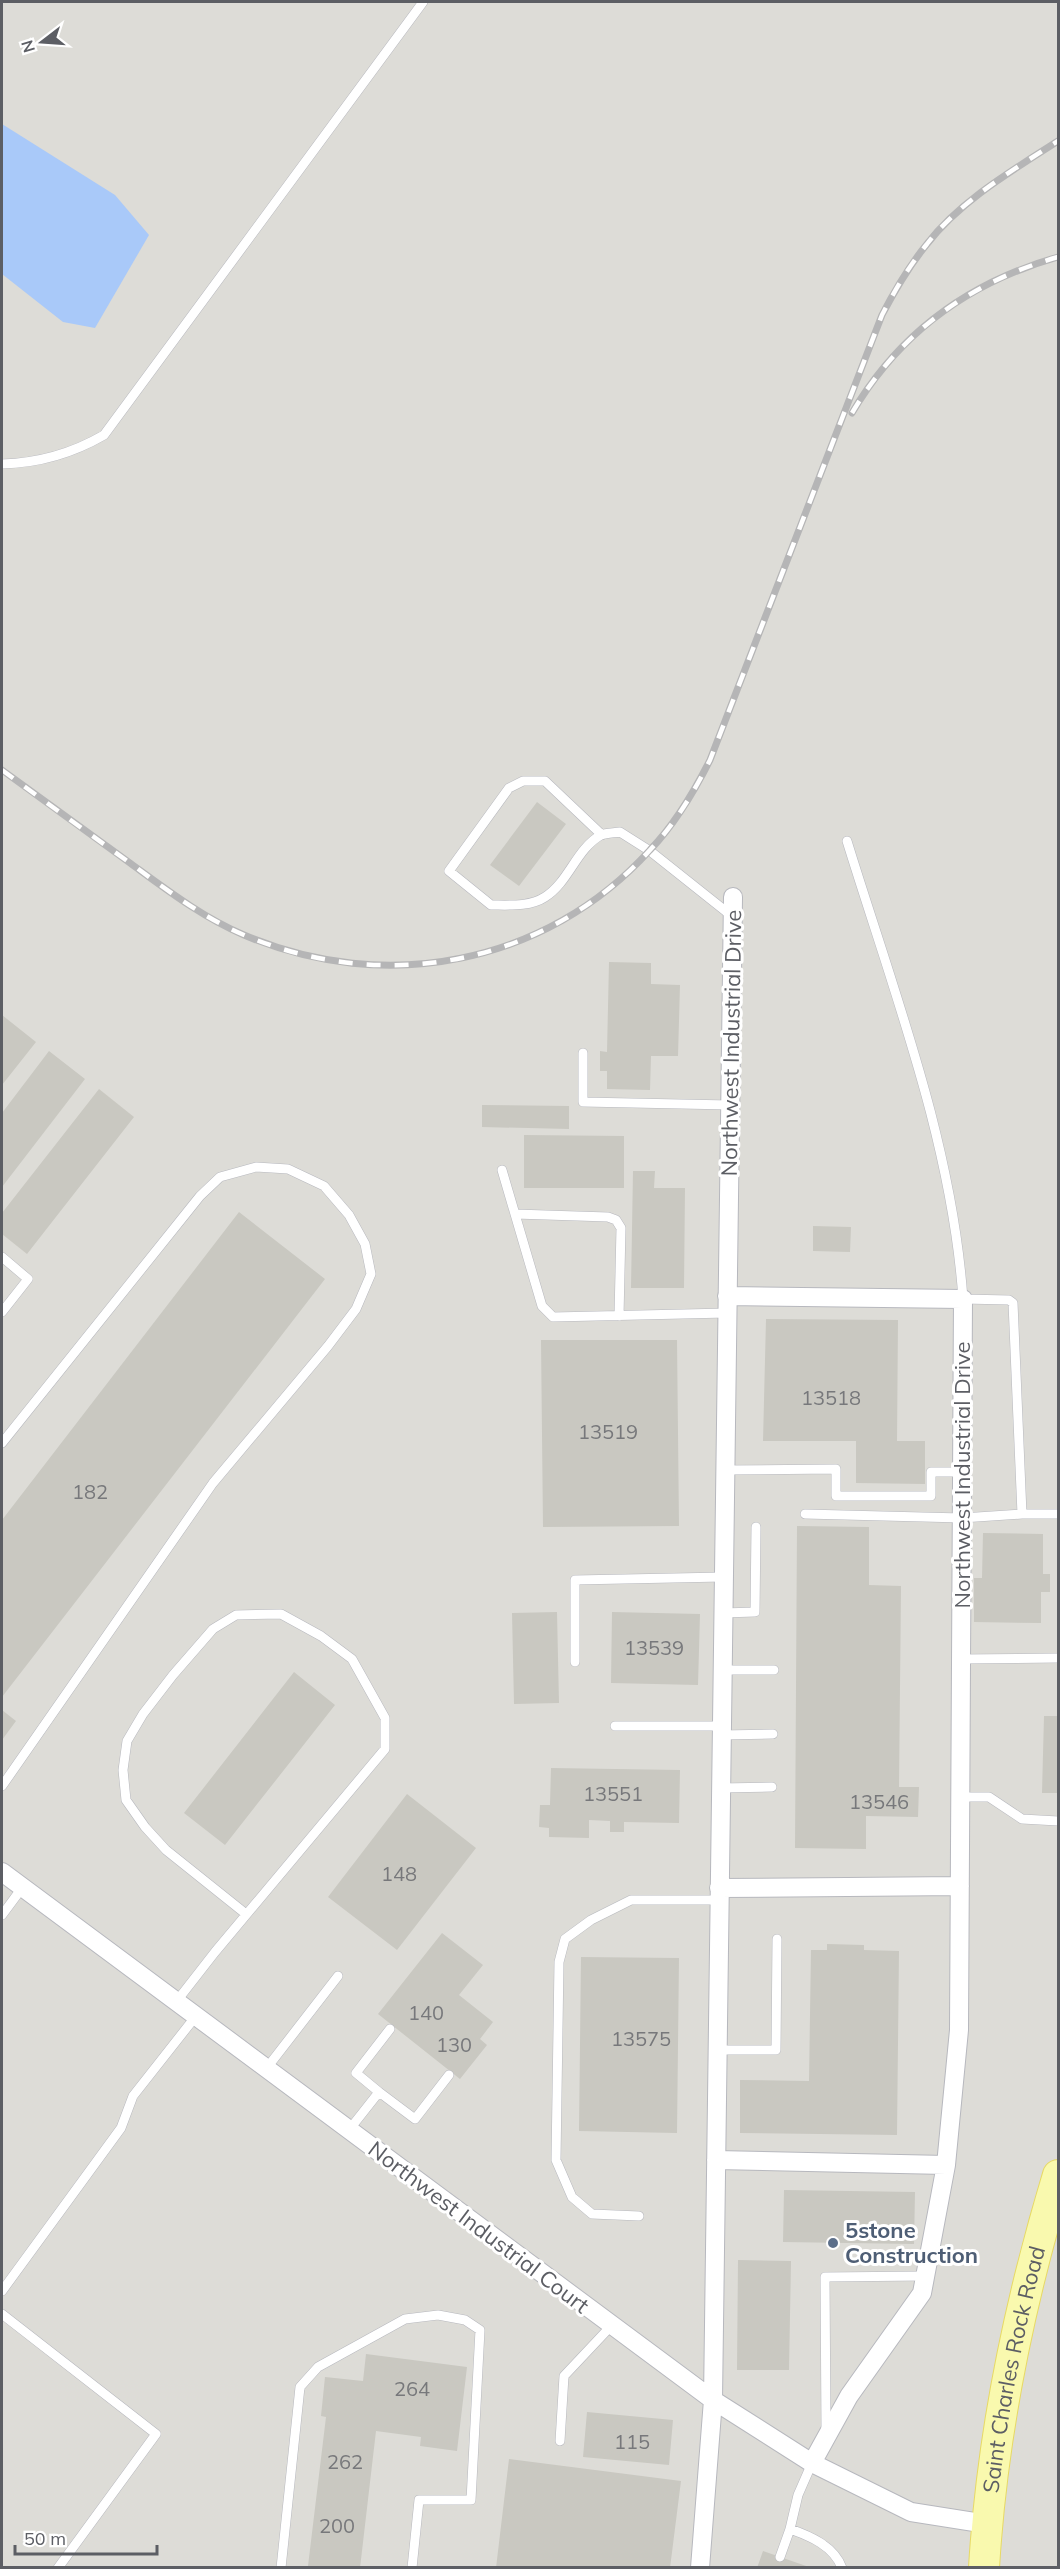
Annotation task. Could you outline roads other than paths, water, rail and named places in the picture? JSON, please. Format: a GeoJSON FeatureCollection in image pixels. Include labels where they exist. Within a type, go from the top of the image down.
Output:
{"type":"FeatureCollection","features":[{"type":"Feature","properties":{"kind":"main road","name":"Saint Charles Rock Road"},"geometry":{"type":"LineString","coordinates":[[984,2568],[992,2463],[1015,2336],[1059,2175]]}},
{"type":"Feature","properties":{"kind":"street","name":"Northwest Industrial Drive"},"geometry":{"type":"LineString","coordinates":[[700,2568],[713,2400],[733,897]]}},
{"type":"Feature","properties":{"kind":"street","name":"Northwest Industrial Drive"},"geometry":{"type":"LineString","coordinates":[[812,2463],[849,2396],[922,2293],[946,2165],[959,2030],[963,1299]]}},
{"type":"Feature","properties":{"kind":"street"},"geometry":{"type":"LineString","coordinates":[[727,1305],[963,1299]]}},
{"type":"Feature","properties":{"kind":"street","name":"Northwest Industrial Court"},"geometry":{"type":"LineString","coordinates":[[2,1872],[713,2400],[812,2463],[911,2512],[987,2524]]}},
{"type":"Feature","properties":{"kind":"street"},"geometry":{"type":"LineString","coordinates":[[719,1894],[960,1886]]}},
{"type":"Feature","properties":{"kind":"street"},"geometry":{"type":"LineString","coordinates":[[716,2160],[946,2165]]}},
{"type":"Feature","properties":{"kind":"lane"},"geometry":{"type":"LineString","coordinates":[[2,464],[19,464],[62,455],[82,448],[104,435],[423,2]]}},
{"type":"Feature","properties":{"kind":"lane"},"geometry":{"type":"LineString","coordinates":[[602,835],[545,781],[523,781],[509,788],[449,871],[490,905],[529,903],[544,898],[559,886],[587,847],[602,835],[620,832],[650,851],[733,917]]}},
{"type":"Feature","properties":{"kind":"lane"},"geometry":{"type":"LineString","coordinates":[[847,841],[931,1114],[960,1256],[963,1299],[1009,1300],[1013,1303],[1022,1514]]}},
{"type":"Feature","properties":{"kind":"lane"},"geometry":{"type":"LineString","coordinates":[[583,1053],[583,1102],[730,1105]]}},
{"type":"Feature","properties":{"kind":"lane"},"geometry":{"type":"LineString","coordinates":[[2,1443],[200,1196],[220,1177],[256,1167],[288,1169],[324,1186],[350,1215],[365,1244],[371,1274],[356,1309],[328,1346],[213,1483],[2,1786]]}},
{"type":"Feature","properties":{"kind":"lane"},"geometry":{"type":"LineString","coordinates":[[502,1170],[542,1306],[554,1317],[619,1316],[727,1305]]}},
{"type":"Feature","properties":{"kind":"lane"},"geometry":{"type":"LineString","coordinates":[[515,1214],[608,1216],[616,1220],[621,1228],[619,1316]]}},
{"type":"Feature","properties":{"kind":"lane"},"geometry":{"type":"LineString","coordinates":[[2,1257],[28,1279],[2,1312]]}},
{"type":"Feature","properties":{"kind":"lane"},"geometry":{"type":"LineString","coordinates":[[724,1470],[836,1469],[836,1496],[931,1496],[931,1472],[962,1472]]}},
{"type":"Feature","properties":{"kind":"lane"},"geometry":{"type":"LineString","coordinates":[[805,1514],[962,1518],[1059,1514]]}},
{"type":"Feature","properties":{"kind":"lane"},"geometry":{"type":"LineString","coordinates":[[723,1613],[755,1612],[756,1527]]}},
{"type":"Feature","properties":{"kind":"lane"},"geometry":{"type":"LineString","coordinates":[[575,1662],[575,1580],[723,1577]]}},
{"type":"Feature","properties":{"kind":"lane"},"geometry":{"type":"LineString","coordinates":[[176,2002],[246,1914],[385,1749],[385,1718],[352,1659],[321,1636],[281,1614],[236,1615],[213,1629],[143,1714],[127,1741],[123,1770],[126,1800],[146,1827],[166,1850],[246,1914]]}},
{"type":"Feature","properties":{"kind":"lane"},"geometry":{"type":"LineString","coordinates":[[961,1659],[1059,1658]]}},
{"type":"Feature","properties":{"kind":"lane"},"geometry":{"type":"LineString","coordinates":[[722,1670],[774,1670]]}},
{"type":"Feature","properties":{"kind":"lane"},"geometry":{"type":"LineString","coordinates":[[615,1726],[773,1734]]}},
{"type":"Feature","properties":{"kind":"lane"},"geometry":{"type":"LineString","coordinates":[[720,1788],[772,1787]]}},
{"type":"Feature","properties":{"kind":"lane"},"geometry":{"type":"LineString","coordinates":[[960,1797],[989,1797],[1022,1819],[1059,1821]]}},
{"type":"Feature","properties":{"kind":"lane"},"geometry":{"type":"LineString","coordinates":[[2,1914],[22,1888]]}},
{"type":"Feature","properties":{"kind":"lane"},"geometry":{"type":"LineString","coordinates":[[639,2216],[592,2214],[572,2197],[556,2160],[559,1962],[565,1939],[591,1920],[631,1900],[719,1894]]}},
{"type":"Feature","properties":{"kind":"lane"},"geometry":{"type":"LineString","coordinates":[[717,2050],[776,2050],[777,1939]]}},
{"type":"Feature","properties":{"kind":"lane"},"geometry":{"type":"LineString","coordinates":[[266,2069],[338,1976]]}},
{"type":"Feature","properties":{"kind":"lane"},"geometry":{"type":"LineString","coordinates":[[2,2291],[121,2128],[133,2096],[196,2016]]}},
{"type":"Feature","properties":{"kind":"lane"},"geometry":{"type":"LineString","coordinates":[[390,2029],[356,2073],[415,2119],[450,2075]]}},
{"type":"Feature","properties":{"kind":"lane"},"geometry":{"type":"LineString","coordinates":[[349,2130],[380,2092]]}},
{"type":"Feature","properties":{"kind":"lane"},"geometry":{"type":"LineString","coordinates":[[826,2438],[825,2277],[925,2276]]}},
{"type":"Feature","properties":{"kind":"lane"},"geometry":{"type":"LineString","coordinates":[[2,2314],[156,2433],[58,2568]]}},
{"type":"Feature","properties":{"kind":"lane"},"geometry":{"type":"LineString","coordinates":[[281,2568],[300,2387],[318,2367],[405,2319],[438,2315],[465,2320],[480,2330],[471,2500],[419,2500],[412,2568]]}},
{"type":"Feature","properties":{"kind":"lane"},"geometry":{"type":"LineString","coordinates":[[560,2441],[564,2376],[612,2325]]}},
{"type":"Feature","properties":{"kind":"lane"},"geometry":{"type":"LineString","coordinates":[[780,2557],[798,2495],[812,2463]]}},
{"type":"Feature","properties":{"kind":"lane"},"geometry":{"type":"LineString","coordinates":[[790,2529],[811,2536],[839,2560],[842,2568]]}},
{"type":"Feature","properties":{"kind":"water"},"geometry":{"type":"Polygon","coordinates":[[[2,124],[115,195],[149,235],[95,328],[63,322],[2,274],[2,124]]]}},
{"type":"Feature","properties":{"kind":"railway"},"geometry":{"type":"LineString","coordinates":[[2,770],[199,911],[244,935],[298,953],[352,963],[407,965],[461,958],[513,943],[563,920],[608,889],[650,850],[676,819],[704,772],[882,315],[903,278],[927,244],[955,214],[988,187],[1058,141]]}},
{"type":"Feature","properties":{"kind":"railway"},"geometry":{"type":"LineString","coordinates":[[852,413],[892,358],[940,314],[995,281],[1058,257]]}},
{"type":"Feature","properties":{"kind":"place","name":"5stone Construction"},"geometry":{"type":"Point","coordinates":[833,2243]}}]}
